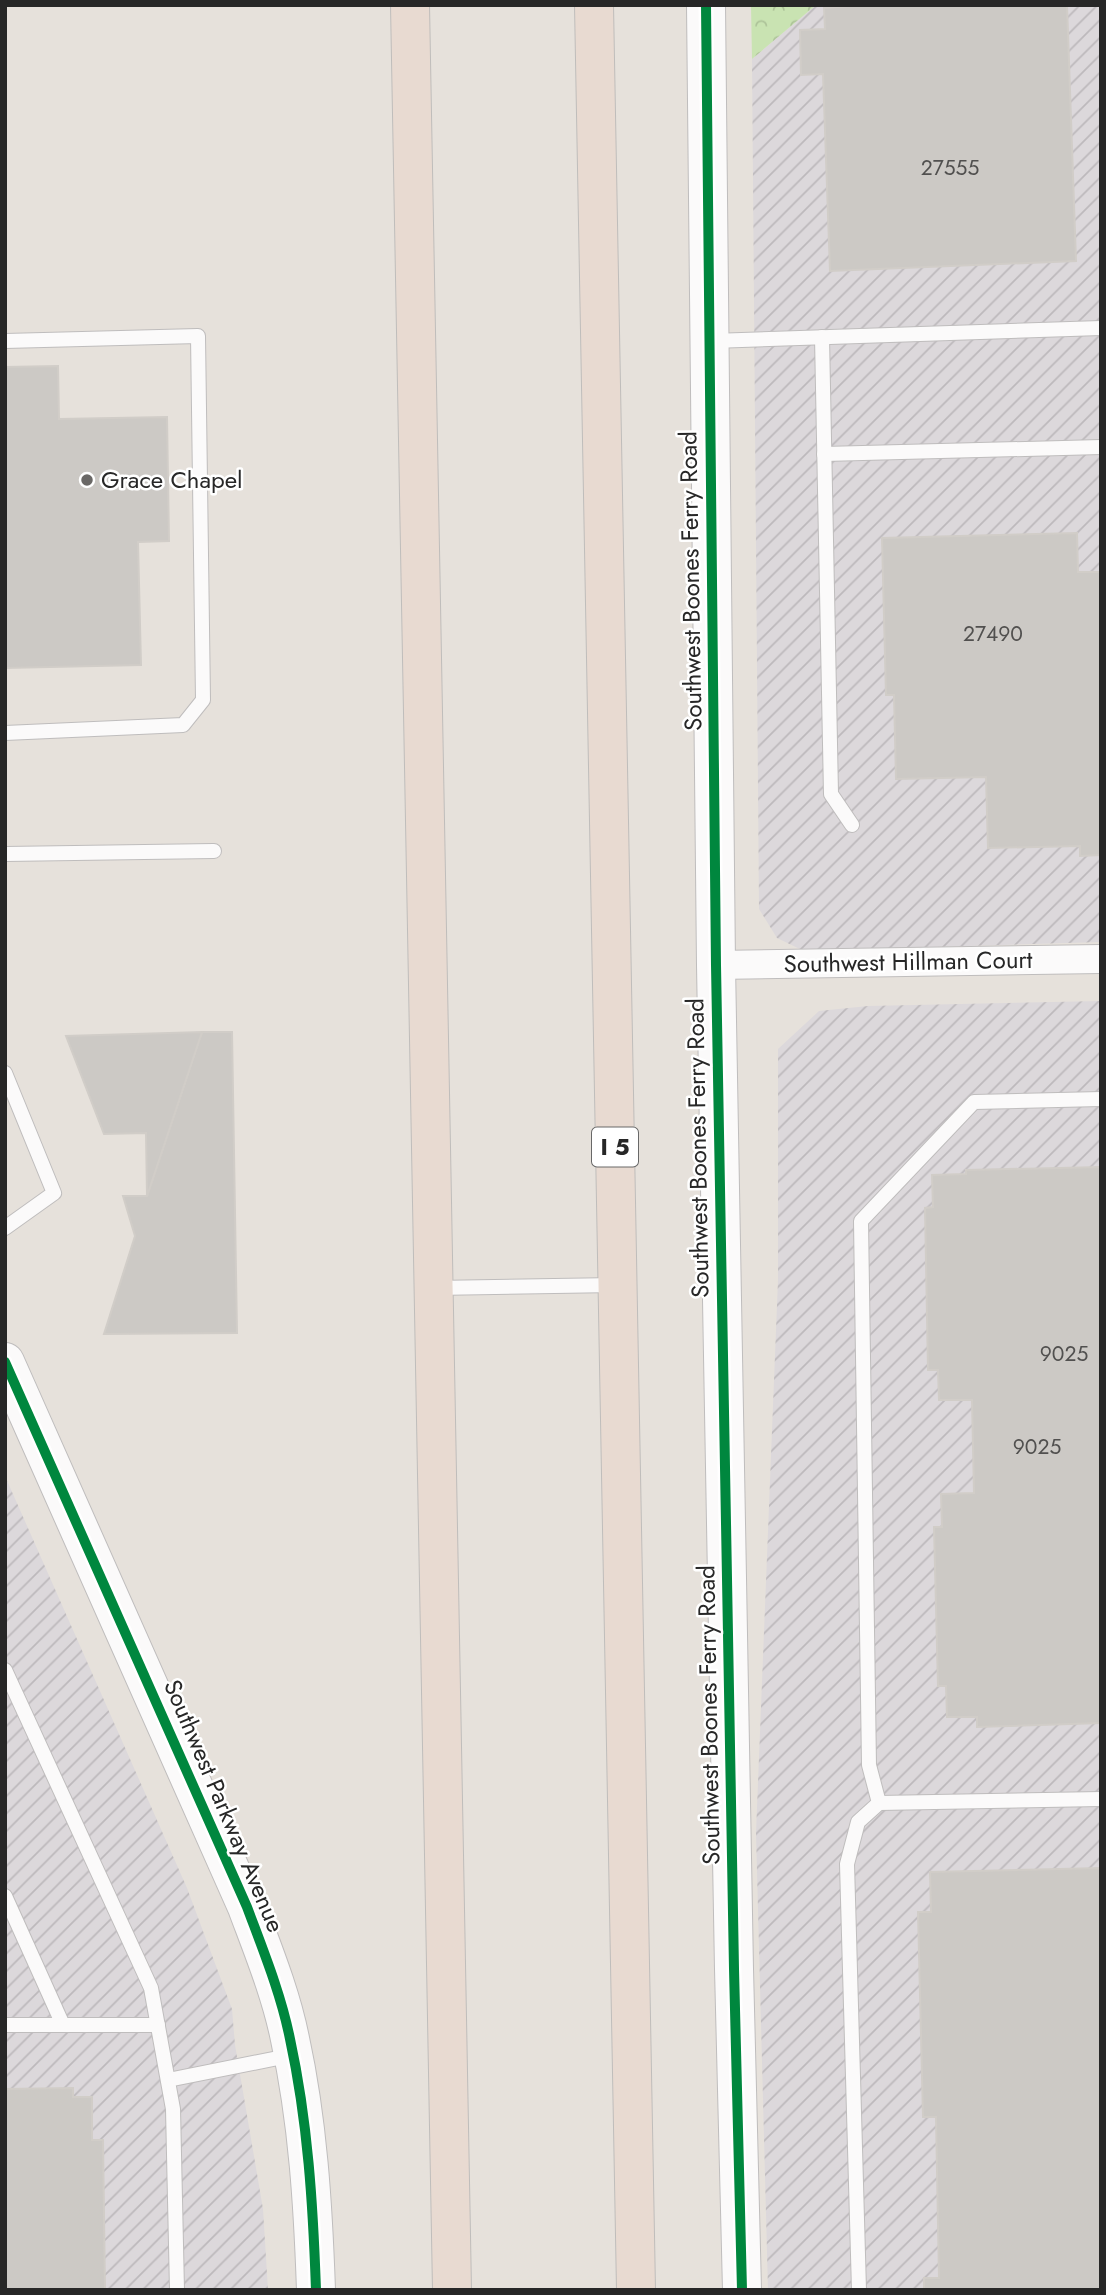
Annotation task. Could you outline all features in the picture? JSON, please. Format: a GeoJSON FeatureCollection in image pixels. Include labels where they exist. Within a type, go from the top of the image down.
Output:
{"type":"FeatureCollection","features":[{"type":"Feature","properties":{"kind":"highway"},"geometry":{"type":"LineString","coordinates":[[410,5],[452,2290]]}},
{"type":"Feature","properties":{"kind":"highway","name":"I 5"},"geometry":{"type":"LineString","coordinates":[[594,5],[636,2290]]}},
{"type":"Feature","properties":{"kind":"street","name":"Southwest Boones Ferry Road"},"geometry":{"type":"LineString","coordinates":[[706,5],[716,965],[742,2290]]}},
{"type":"Feature","properties":{"kind":"street","name":"Southwest Hillman Court"},"geometry":{"type":"LineString","coordinates":[[716,965],[1101,959]]}},
{"type":"Feature","properties":{"kind":"street","name":"Southwest Parkway Avenue"},"geometry":{"type":"LineString","coordinates":[[5,1362],[247,1907],[282,2007],[309,2149],[316,2290]]}},
{"type":"Feature","properties":{"kind":"lane"},"geometry":{"type":"LineString","coordinates":[[710,341],[1101,328]]}},
{"type":"Feature","properties":{"kind":"lane"},"geometry":{"type":"LineString","coordinates":[[5,341],[198,336],[204,700],[183,725],[5,733]]}},
{"type":"Feature","properties":{"kind":"lane"},"geometry":{"type":"LineString","coordinates":[[822,337],[831,794],[852,825]]}},
{"type":"Feature","properties":{"kind":"lane"},"geometry":{"type":"LineString","coordinates":[[824,454],[1101,447]]}},
{"type":"Feature","properties":{"kind":"lane"},"geometry":{"type":"LineString","coordinates":[[5,854],[214,851]]}},
{"type":"Feature","properties":{"kind":"lane"},"geometry":{"type":"LineString","coordinates":[[5,1073],[54,1193],[5,1228]]}},
{"type":"Feature","properties":{"kind":"lane"},"geometry":{"type":"LineString","coordinates":[[879,1803],[869,1765],[861,1221],[974,1102],[1101,1099]]}},
{"type":"Feature","properties":{"kind":"lane"},"geometry":{"type":"LineString","coordinates":[[433,1288],[618,1285]]}},
{"type":"Feature","properties":{"kind":"lane"},"geometry":{"type":"LineString","coordinates":[[5,1670],[151,1988],[173,2109],[177,2290]]}},
{"type":"Feature","properties":{"kind":"lane"},"geometry":{"type":"LineString","coordinates":[[859,2290],[847,1864],[858,1822],[879,1803],[1101,1799]]}},
{"type":"Feature","properties":{"kind":"lane"},"geometry":{"type":"LineString","coordinates":[[5,1896],[63,2025]]}},
{"type":"Feature","properties":{"kind":"lane"},"geometry":{"type":"LineString","coordinates":[[5,2025],[158,2025]]}},
{"type":"Feature","properties":{"kind":"lane"},"geometry":{"type":"LineString","coordinates":[[168,2080],[293,2055]]}},
{"type":"Feature","properties":{"kind":"shaded area"},"geometry":{"type":"Polygon","coordinates":[[[816,5],[1101,5],[1101,942],[804,951],[777,938],[759,909],[752,59],[816,5]]]}},
{"type":"Feature","properties":{"kind":"shaded area"},"geometry":{"type":"Polygon","coordinates":[[[1101,1001],[1101,2290],[768,2290],[756,1833],[778,1280],[778,1049],[819,1011],[868,1006],[1101,1001]]]}},
{"type":"Feature","properties":{"kind":"shaded area"},"geometry":{"type":"Polygon","coordinates":[[[5,1476],[187,1888],[232,2009],[235,2045],[263,2209],[268,2290],[5,2290],[5,1476]]]}},
{"type":"Feature","properties":{"kind":"green space"},"geometry":{"type":"Polygon","coordinates":[[[751,5],[816,5],[752,59],[751,5]]]}},
{"type":"Feature","properties":{"kind":"building"},"geometry":{"type":"Polygon","coordinates":[[[863,5],[1067,5],[1076,261],[830,271],[823,74],[801,75],[800,30],[825,29],[824,8],[863,5]]]}},
{"type":"Feature","properties":{"kind":"building","name":"Grace Chapel"},"geometry":{"type":"Polygon","coordinates":[[[58,366],[59,419],[167,417],[169,541],[138,542],[141,665],[5,668],[5,367],[58,366]]]}},
{"type":"Feature","properties":{"kind":"building"},"geometry":{"type":"Polygon","coordinates":[[[1077,533],[1078,572],[1101,572],[1101,855],[1080,856],[1080,846],[988,848],[986,777],[896,779],[894,695],[886,695],[882,538],[1077,533]]]}},
{"type":"Feature","properties":{"kind":"building"},"geometry":{"type":"Polygon","coordinates":[[[202,1032],[232,1032],[237,1333],[104,1334],[135,1236],[123,1196],[147,1196],[202,1032]]]}},
{"type":"Feature","properties":{"kind":"building"},"geometry":{"type":"Polygon","coordinates":[[[202,1032],[147,1196],[146,1133],[104,1134],[66,1036],[202,1032]]]}},
{"type":"Feature","properties":{"kind":"building"},"geometry":{"type":"Polygon","coordinates":[[[1101,1167],[1101,1723],[977,1727],[977,1717],[947,1717],[946,1686],[938,1686],[934,1527],[942,1527],[941,1494],[974,1493],[972,1400],[939,1400],[938,1370],[928,1370],[925,1208],[933,1207],[932,1175],[966,1174],[966,1170],[1101,1167]]]}},
{"type":"Feature","properties":{"kind":"building"},"geometry":{"type":"Polygon","coordinates":[[[1101,1868],[1101,2290],[924,2290],[924,2278],[939,2278],[936,2117],[923,2117],[918,1912],[931,1912],[930,1872],[1101,1868]]]}},
{"type":"Feature","properties":{"kind":"building"},"geometry":{"type":"Polygon","coordinates":[[[73,2088],[73,2097],[92,2097],[92,2140],[103,2140],[105,2290],[5,2290],[5,2089],[73,2088]]]}},
{"type":"Feature","properties":{"kind":"cycle path"},"geometry":{"type":"LineString","coordinates":[[706,5],[716,965],[742,2290]]}},
{"type":"Feature","properties":{"kind":"cycle path"},"geometry":{"type":"LineString","coordinates":[[5,1362],[247,1907],[271,1972],[286,2022],[301,2101],[311,2195],[316,2290]]}},
{"type":"Feature","properties":{"kind":"place","name":"Grace Chapel"},"geometry":{"type":"Point","coordinates":[87,480]}}]}
